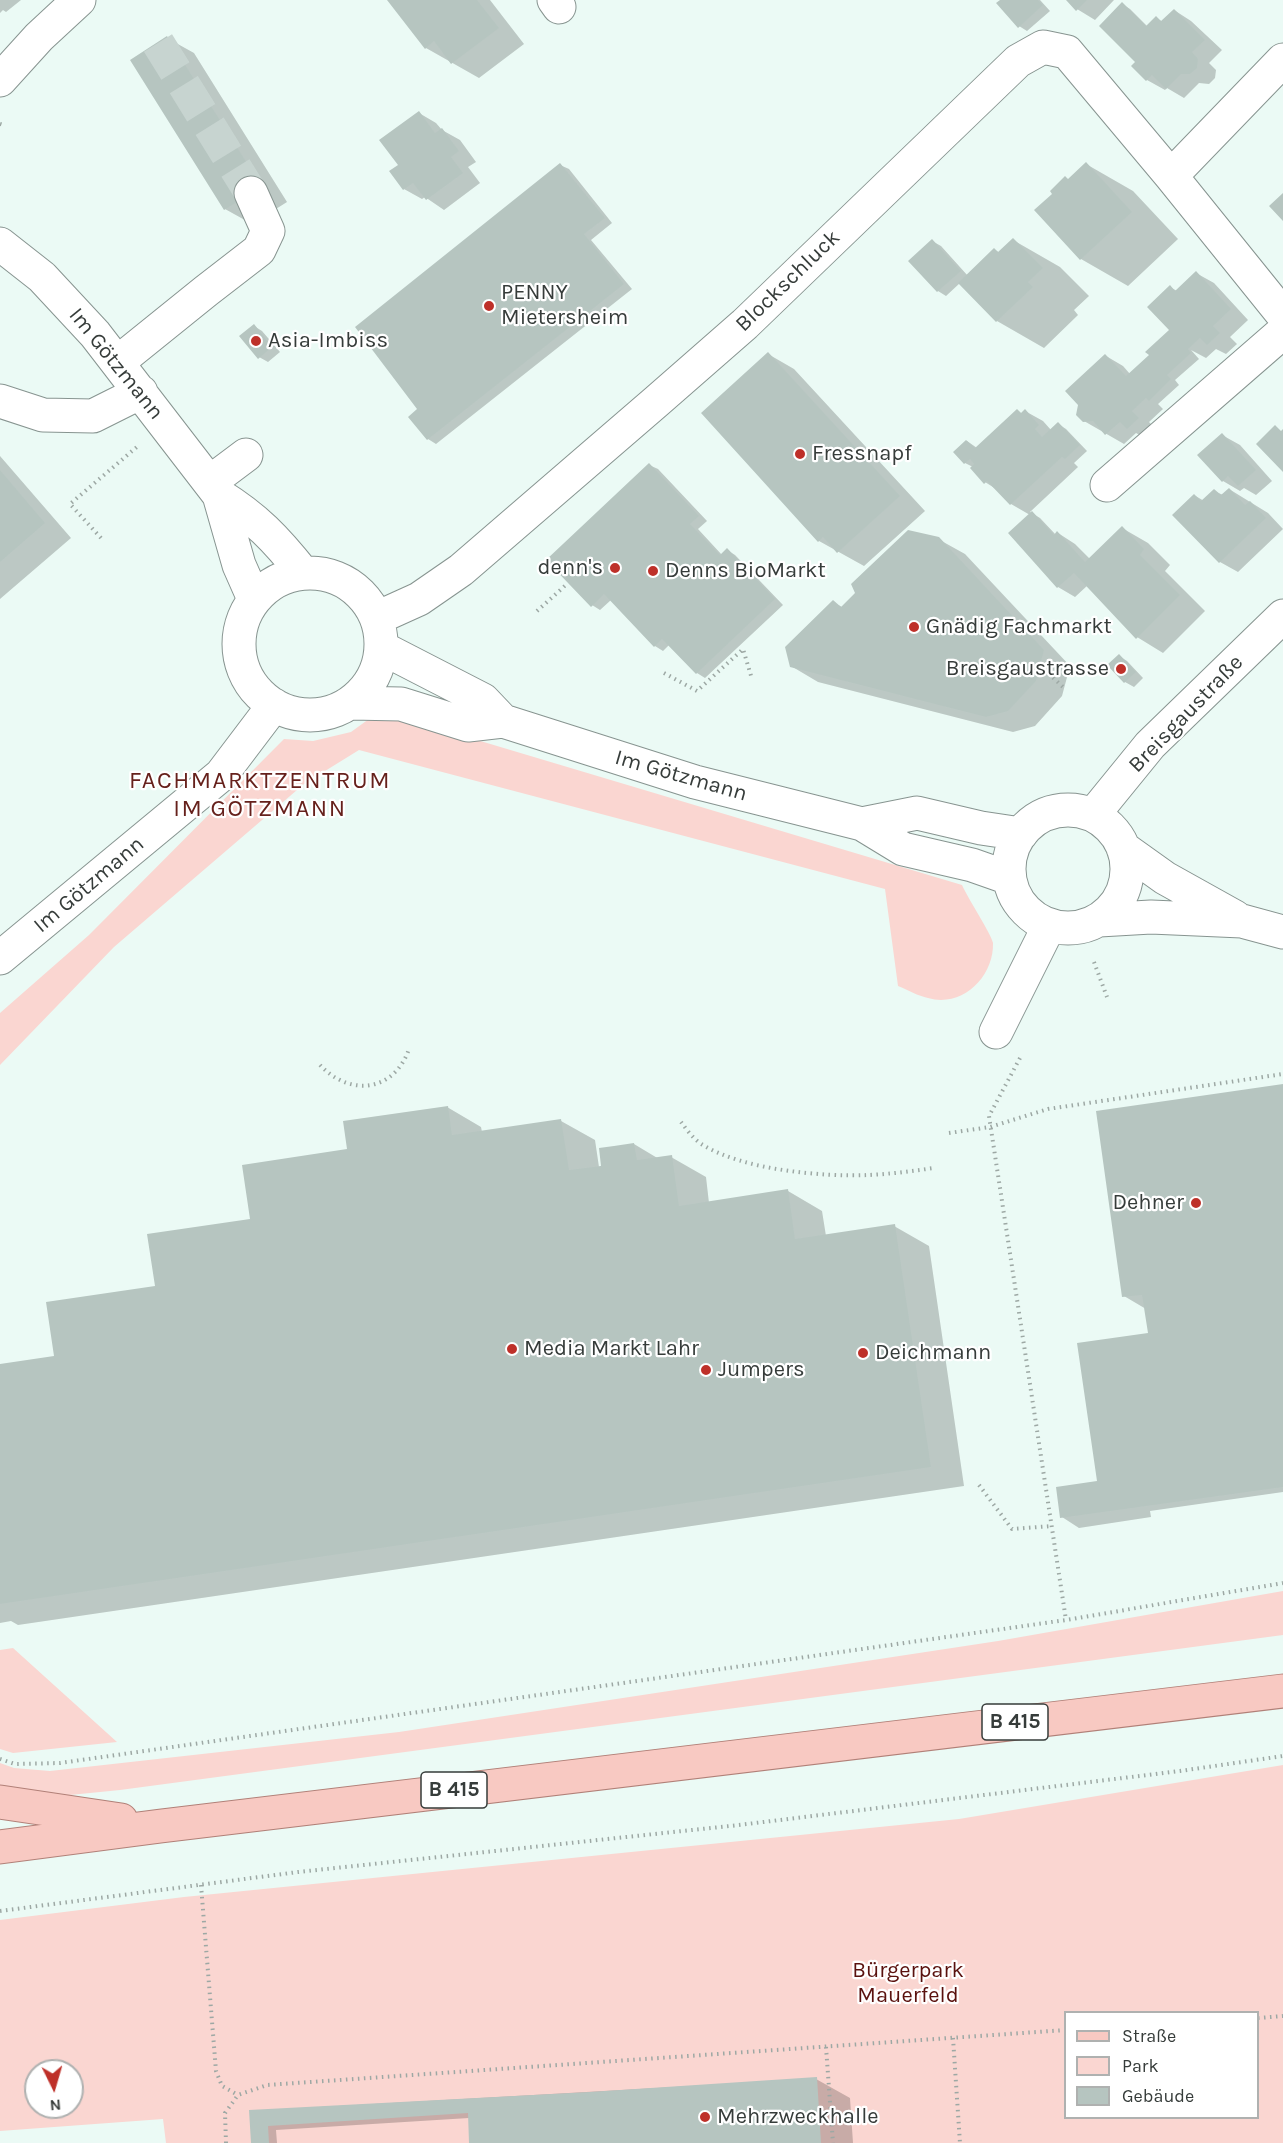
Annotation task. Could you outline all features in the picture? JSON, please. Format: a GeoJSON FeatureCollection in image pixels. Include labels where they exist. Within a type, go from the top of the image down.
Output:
{"type":"FeatureCollection","features":[{"type":"Feature","properties":{"kind":"main road","name":"B 415"},"geometry":{"type":"LineString","coordinates":[[0,1847],[1283,1691]]}},
{"type":"Feature","properties":{"kind":"main road"},"geometry":{"type":"LineString","coordinates":[[0,1802],[161,1826]]}},
{"type":"Feature","properties":{"kind":"street"},"geometry":{"type":"LineString","coordinates":[[0,80],[39,37],[79,0]]}},
{"type":"Feature","properties":{"kind":"street","name":"Blockschluck"},"geometry":{"type":"LineString","coordinates":[[379,633],[419,599],[461,570],[745,324],[1017,61],[1043,47],[1067,52],[1283,315]]}},
{"type":"Feature","properties":{"kind":"street"},"geometry":{"type":"LineString","coordinates":[[1171,176],[1283,60]]}},
{"type":"Feature","properties":{"kind":"street"},"geometry":{"type":"LineString","coordinates":[[118,362],[259,250],[268,231],[251,193]]}},
{"type":"Feature","properties":{"kind":"street","name":"Im Götzmann"},"geometry":{"type":"LineString","coordinates":[[0,244],[42,277],[95,334],[214,489],[246,512],[278,541],[303,573]]}},
{"type":"Feature","properties":{"kind":"street"},"geometry":{"type":"LineString","coordinates":[[1107,485],[1283,332]]}},
{"type":"Feature","properties":{"kind":"street"},"geometry":{"type":"LineString","coordinates":[[0,401],[42,415],[93,416],[141,393]]}},
{"type":"Feature","properties":{"kind":"street"},"geometry":{"type":"LineString","coordinates":[[214,489],[246,455]]}},
{"type":"Feature","properties":{"kind":"street","name":"Im Götzmann"},"geometry":{"type":"LineString","coordinates":[[214,489],[239,565],[254,599]]}},
{"type":"Feature","properties":{"kind":"street","name":"Im Götzmann"},"geometry":{"type":"LineString","coordinates":[[303,573],[326,574],[347,583],[365,598],[379,633],[378,669],[367,688],[351,703],[333,712],[313,715],[292,713],[274,705],[258,692],[246,676],[240,657],[239,636],[244,617],[254,599],[268,586],[284,578],[303,573]]}},
{"type":"Feature","properties":{"kind":"street","name":"Breisgaustraße"},"geometry":{"type":"LineString","coordinates":[[1093,815],[1150,745],[1283,616]]}},
{"type":"Feature","properties":{"kind":"street","name":"Im Götzmann"},"geometry":{"type":"LineString","coordinates":[[379,633],[483,700],[503,721]]}},
{"type":"Feature","properties":{"kind":"street","name":"Im Götzmann"},"geometry":{"type":"LineString","coordinates":[[351,703],[401,704],[468,725],[503,721],[695,782],[862,824],[903,849],[972,865],[1009,878]]}},
{"type":"Feature","properties":{"kind":"street","name":"Im Götzmann"},"geometry":{"type":"LineString","coordinates":[[0,958],[220,775],[274,705]]}},
{"type":"Feature","properties":{"kind":"street"},"geometry":{"type":"LineString","coordinates":[[1074,810],[1093,815],[1106,823],[1116,834],[1123,848],[1127,863],[1127,880],[1121,896],[1111,910],[1099,920],[1083,927],[1066,929],[1049,926],[1034,919],[1022,908],[1009,878],[1009,862],[1013,847],[1021,834],[1035,820],[1054,812],[1074,810]]}},
{"type":"Feature","properties":{"kind":"street","name":"Im Götzmann"},"geometry":{"type":"LineString","coordinates":[[862,824],[917,813],[981,828],[1021,834]]}},
{"type":"Feature","properties":{"kind":"street"},"geometry":{"type":"LineString","coordinates":[[1123,848],[1165,878],[1242,921]]}},
{"type":"Feature","properties":{"kind":"street"},"geometry":{"type":"LineString","coordinates":[[1099,920],[1152,917],[1242,921],[1283,932]]}},
{"type":"Feature","properties":{"kind":"street"},"geometry":{"type":"LineString","coordinates":[[996,1032],[1049,926]]}},
{"type":"Feature","properties":{"kind":"path"},"geometry":{"type":"LineString","coordinates":[[100,538],[70,504],[138,445],[145,455]]}},
{"type":"Feature","properties":{"kind":"path"},"geometry":{"type":"LineString","coordinates":[[537,611],[568,583]]}},
{"type":"Feature","properties":{"kind":"path"},"geometry":{"type":"LineString","coordinates":[[664,674],[697,691],[743,649],[752,679]]}},
{"type":"Feature","properties":{"kind":"path"},"geometry":{"type":"LineString","coordinates":[[1040,665],[1065,689]]}},
{"type":"Feature","properties":{"kind":"path"},"geometry":{"type":"LineString","coordinates":[[1094,962],[1107,997]]}},
{"type":"Feature","properties":{"kind":"path"},"geometry":{"type":"LineString","coordinates":[[320,1065],[330,1075],[350,1085],[372,1086],[392,1076],[406,1059],[409,1049]]}},
{"type":"Feature","properties":{"kind":"path"},"geometry":{"type":"LineString","coordinates":[[1024,1051],[988,1116],[1066,1620]]}},
{"type":"Feature","properties":{"kind":"path"},"geometry":{"type":"LineString","coordinates":[[949,1133],[990,1127],[1048,1109],[1283,1074]]}},
{"type":"Feature","properties":{"kind":"path"},"geometry":{"type":"LineString","coordinates":[[681,1122],[701,1144],[729,1158],[758,1165],[813,1173],[869,1175],[934,1168]]}},
{"type":"Feature","properties":{"kind":"path"},"geometry":{"type":"LineString","coordinates":[[979,1485],[1012,1529],[1052,1526]]}},
{"type":"Feature","properties":{"kind":"path"},"geometry":{"type":"LineString","coordinates":[[0,1759],[15,1764],[60,1763],[1066,1620],[1283,1582]]}},
{"type":"Feature","properties":{"kind":"path"},"geometry":{"type":"LineString","coordinates":[[0,1911],[310,1871],[751,1824],[1180,1771],[1283,1756]]}},
{"type":"Feature","properties":{"kind":"path"},"geometry":{"type":"LineString","coordinates":[[201,1885],[216,2071],[222,2086],[238,2095]]}},
{"type":"Feature","properties":{"kind":"path"},"geometry":{"type":"LineString","coordinates":[[1259,2018],[1283,2016]]}},
{"type":"Feature","properties":{"kind":"path"},"geometry":{"type":"LineString","coordinates":[[226,2143],[225,2113],[238,2095],[267,2085],[1064,2031]]}},
{"type":"Feature","properties":{"kind":"path"},"geometry":{"type":"LineString","coordinates":[[953,2038],[960,2143]]}},
{"type":"Feature","properties":{"kind":"path"},"geometry":{"type":"LineString","coordinates":[[826,2047],[833,2143]]}},
{"type":"Feature","properties":{"kind":"green space"},"geometry":{"type":"Polygon","coordinates":[[[380,711],[962,885],[993,943],[988,967],[974,987],[964,994],[941,1000],[920,996],[898,986],[885,889],[359,750],[304,784],[114,947],[0,1065],[0,1013],[89,935],[284,739],[313,741],[351,732],[380,711]]]}},
{"type":"Feature","properties":{"kind":"green space"},"geometry":{"type":"Polygon","coordinates":[[[1283,1591],[1283,1635],[120,1790],[50,1797],[0,1794],[0,1763],[14,1768],[50,1771],[399,1732],[998,1641],[1283,1591]]]}},
{"type":"Feature","properties":{"kind":"green space"},"geometry":{"type":"Polygon","coordinates":[[[13,1648],[117,1742],[13,1753],[0,1749],[0,1650],[13,1648]]]}},
{"type":"Feature","properties":{"kind":"green space","name":"Bürgerpark Mauerfeld"},"geometry":{"type":"Polygon","coordinates":[[[1283,1765],[1283,2143],[166,2143],[163,2119],[0,2131],[0,1920],[184,1897],[959,1819],[1283,1765]]]}},
{"type":"Feature","properties":{"kind":"building"},"geometry":{"type":"Polygon","coordinates":[[[387,0],[477,0],[499,28],[451,64],[434,41],[425,49],[387,0]]]}},
{"type":"Feature","properties":{"kind":"building"},"geometry":{"type":"Polygon","coordinates":[[[1000,0],[1038,0],[1043,5],[1018,28],[996,3],[1000,0]]]}},
{"type":"Feature","properties":{"kind":"building"},"geometry":{"type":"Polygon","coordinates":[[[1066,0],[1087,0],[1076,11],[1066,0]]]}},
{"type":"Feature","properties":{"kind":"building"},"geometry":{"type":"Polygon","coordinates":[[[1122,2],[1146,26],[1156,16],[1161,21],[1174,9],[1205,40],[1192,52],[1198,59],[1197,68],[1190,74],[1181,74],[1166,89],[1152,75],[1146,81],[1131,66],[1135,62],[1099,26],[1122,2]]]}},
{"type":"Feature","properties":{"kind":"building"},"geometry":{"type":"Polygon","coordinates":[[[167,36],[262,187],[224,210],[130,60],[167,36]]]}},
{"type":"Feature","properties":{"kind":"building"},"geometry":{"type":"Polygon","coordinates":[[[419,111],[435,133],[442,128],[459,151],[451,157],[463,173],[426,200],[413,183],[403,190],[389,171],[398,165],[379,140],[419,111]]]}},
{"type":"Feature","properties":{"kind":"building"},"geometry":{"type":"Polygon","coordinates":[[[1086,162],[1132,212],[1080,260],[1034,210],[1052,194],[1050,191],[1065,176],[1068,179],[1086,162]]]}},
{"type":"Feature","properties":{"kind":"building","name":"PENNY Mietersheim"},"geometry":{"type":"Polygon","coordinates":[[[560,163],[605,218],[584,234],[624,284],[427,440],[408,417],[417,409],[355,327],[560,163]]]}},
{"type":"Feature","properties":{"kind":"building"},"geometry":{"type":"Polygon","coordinates":[[[1283,193],[1283,221],[1269,206],[1283,193]]]}},
{"type":"Feature","properties":{"kind":"building"},"geometry":{"type":"Polygon","coordinates":[[[1013,238],[1043,268],[1028,282],[1033,287],[996,322],[958,283],[994,248],[998,252],[1013,238]]]}},
{"type":"Feature","properties":{"kind":"building"},"geometry":{"type":"Polygon","coordinates":[[[932,239],[961,271],[937,292],[908,261],[932,239]]]}},
{"type":"Feature","properties":{"kind":"building"},"geometry":{"type":"Polygon","coordinates":[[[1196,271],[1231,309],[1213,326],[1220,333],[1207,345],[1200,338],[1188,349],[1191,353],[1167,375],[1171,379],[1149,401],[1146,398],[1132,411],[1139,418],[1127,429],[1120,422],[1105,435],[1093,421],[1083,422],[1076,415],[1078,405],[1065,391],[1105,354],[1126,376],[1149,355],[1145,352],[1169,330],[1147,307],[1170,285],[1175,291],[1196,271]]]}},
{"type":"Feature","properties":{"kind":"building","name":"Asia-Imbiss"},"geometry":{"type":"Polygon","coordinates":[[[254,324],[272,347],[258,359],[239,336],[254,324]]]}},
{"type":"Feature","properties":{"kind":"building","name":"Fressnapf"},"geometry":{"type":"Polygon","coordinates":[[[768,352],[900,496],[837,553],[823,537],[818,542],[701,413],[768,352]]]}},
{"type":"Feature","properties":{"kind":"building"},"geometry":{"type":"Polygon","coordinates":[[[1017,409],[1021,413],[1025,409],[1039,425],[1035,429],[1042,437],[1058,422],[1080,445],[1065,459],[1062,457],[1010,505],[987,481],[984,484],[970,468],[974,464],[970,459],[964,464],[953,452],[966,440],[975,448],[1017,409]]]}},
{"type":"Feature","properties":{"kind":"building"},"geometry":{"type":"Polygon","coordinates":[[[1275,425],[1281,431],[1283,429],[1283,472],[1256,444],[1275,425]]]}},
{"type":"Feature","properties":{"kind":"building"},"geometry":{"type":"Polygon","coordinates":[[[1222,433],[1256,470],[1238,486],[1228,476],[1222,482],[1197,455],[1222,433]]]}},
{"type":"Feature","properties":{"kind":"building","name":"Denns BioMarkt"},"geometry":{"type":"Polygon","coordinates":[[[649,463],[699,516],[690,524],[720,555],[727,548],[775,599],[696,674],[662,639],[654,647],[604,594],[591,607],[546,560],[649,463]]]}},
{"type":"Feature","properties":{"kind":"building"},"geometry":{"type":"Polygon","coordinates":[[[0,470],[45,523],[0,562],[0,470]]]}},
{"type":"Feature","properties":{"kind":"building"},"geometry":{"type":"Polygon","coordinates":[[[1229,488],[1245,505],[1250,501],[1266,518],[1219,563],[1172,515],[1194,494],[1201,501],[1214,489],[1221,495],[1229,488]]]}},
{"type":"Feature","properties":{"kind":"building"},"geometry":{"type":"Polygon","coordinates":[[[1032,511],[1054,535],[1057,531],[1085,562],[1122,526],[1144,549],[1140,555],[1180,595],[1136,639],[1074,573],[1057,588],[1008,533],[1032,511]]]}},
{"type":"Feature","properties":{"kind":"building","name":"Gnädig Fachmarkt"},"geometry":{"type":"Polygon","coordinates":[[[908,530],[939,537],[1044,650],[1036,681],[1008,711],[986,717],[790,667],[785,647],[833,600],[841,607],[855,593],[851,584],[908,530]]]}},
{"type":"Feature","properties":{"kind":"building","name":"Breisgaustrasse"},"geometry":{"type":"Polygon","coordinates":[[[1119,654],[1136,672],[1124,683],[1107,665],[1119,654]]]}},
{"type":"Feature","properties":{"kind":"building","name":"Dehner"},"geometry":{"type":"Polygon","coordinates":[[[1283,1084],[1283,1487],[1060,1518],[1056,1487],[1097,1481],[1077,1343],[1148,1333],[1142,1295],[1122,1297],[1096,1111],[1283,1084]]]}},
{"type":"Feature","properties":{"kind":"building"},"geometry":{"type":"Polygon","coordinates":[[[448,1106],[452,1135],[561,1119],[569,1170],[601,1166],[599,1148],[634,1143],[637,1160],[672,1155],[679,1206],[788,1189],[795,1239],[895,1224],[931,1467],[0,1604],[0,1364],[54,1356],[46,1302],[155,1286],[147,1234],[250,1219],[242,1165],[347,1149],[343,1121],[448,1106]]]}},
{"type":"Feature","properties":{"kind":"building"},"geometry":{"type":"Polygon","coordinates":[[[817,2077],[821,2143],[469,2143],[468,2113],[268,2126],[269,2143],[251,2143],[249,2110],[590,2092],[817,2077]]]}},
{"type":"Feature","properties":{"kind":"tunnel"},"geometry":{"type":"LineString","coordinates":[[158,43],[251,193]]}},
{"type":"Feature","properties":{"kind":"place","name":"PENNY Mietersheim"},"geometry":{"type":"Point","coordinates":[489,306]}},
{"type":"Feature","properties":{"kind":"place","name":"Asia-Imbiss"},"geometry":{"type":"Point","coordinates":[256,341]}},
{"type":"Feature","properties":{"kind":"place","name":"Fressnapf"},"geometry":{"type":"Point","coordinates":[800,454]}},
{"type":"Feature","properties":{"kind":"place","name":"denn's"},"geometry":{"type":"Point","coordinates":[615,568]}},
{"type":"Feature","properties":{"kind":"place","name":"Denns BioMarkt"},"geometry":{"type":"Point","coordinates":[653,571]}},
{"type":"Feature","properties":{"kind":"place","name":"Gnädig Fachmarkt"},"geometry":{"type":"Point","coordinates":[914,627]}},
{"type":"Feature","properties":{"kind":"place","name":"Breisgaustrasse"},"geometry":{"type":"Point","coordinates":[1121,669]}},
{"type":"Feature","properties":{"kind":"place","name":"Dehner"},"geometry":{"type":"Point","coordinates":[1196,1203]}},
{"type":"Feature","properties":{"kind":"place","name":"Media Markt Lahr"},"geometry":{"type":"Point","coordinates":[512,1349]}},
{"type":"Feature","properties":{"kind":"place","name":"Deichmann"},"geometry":{"type":"Point","coordinates":[863,1353]}},
{"type":"Feature","properties":{"kind":"place","name":"Jumpers"},"geometry":{"type":"Point","coordinates":[706,1370]}},
{"type":"Feature","properties":{"kind":"place","name":"Mehrzweckhalle"},"geometry":{"type":"Point","coordinates":[705,2117]}},
{"type":"Feature","properties":{"kind":"district","name":"FACHMARKTZENTRUM IM GÖTZMANN"},"geometry":{"type":"Point","coordinates":[260,795]}}]}
